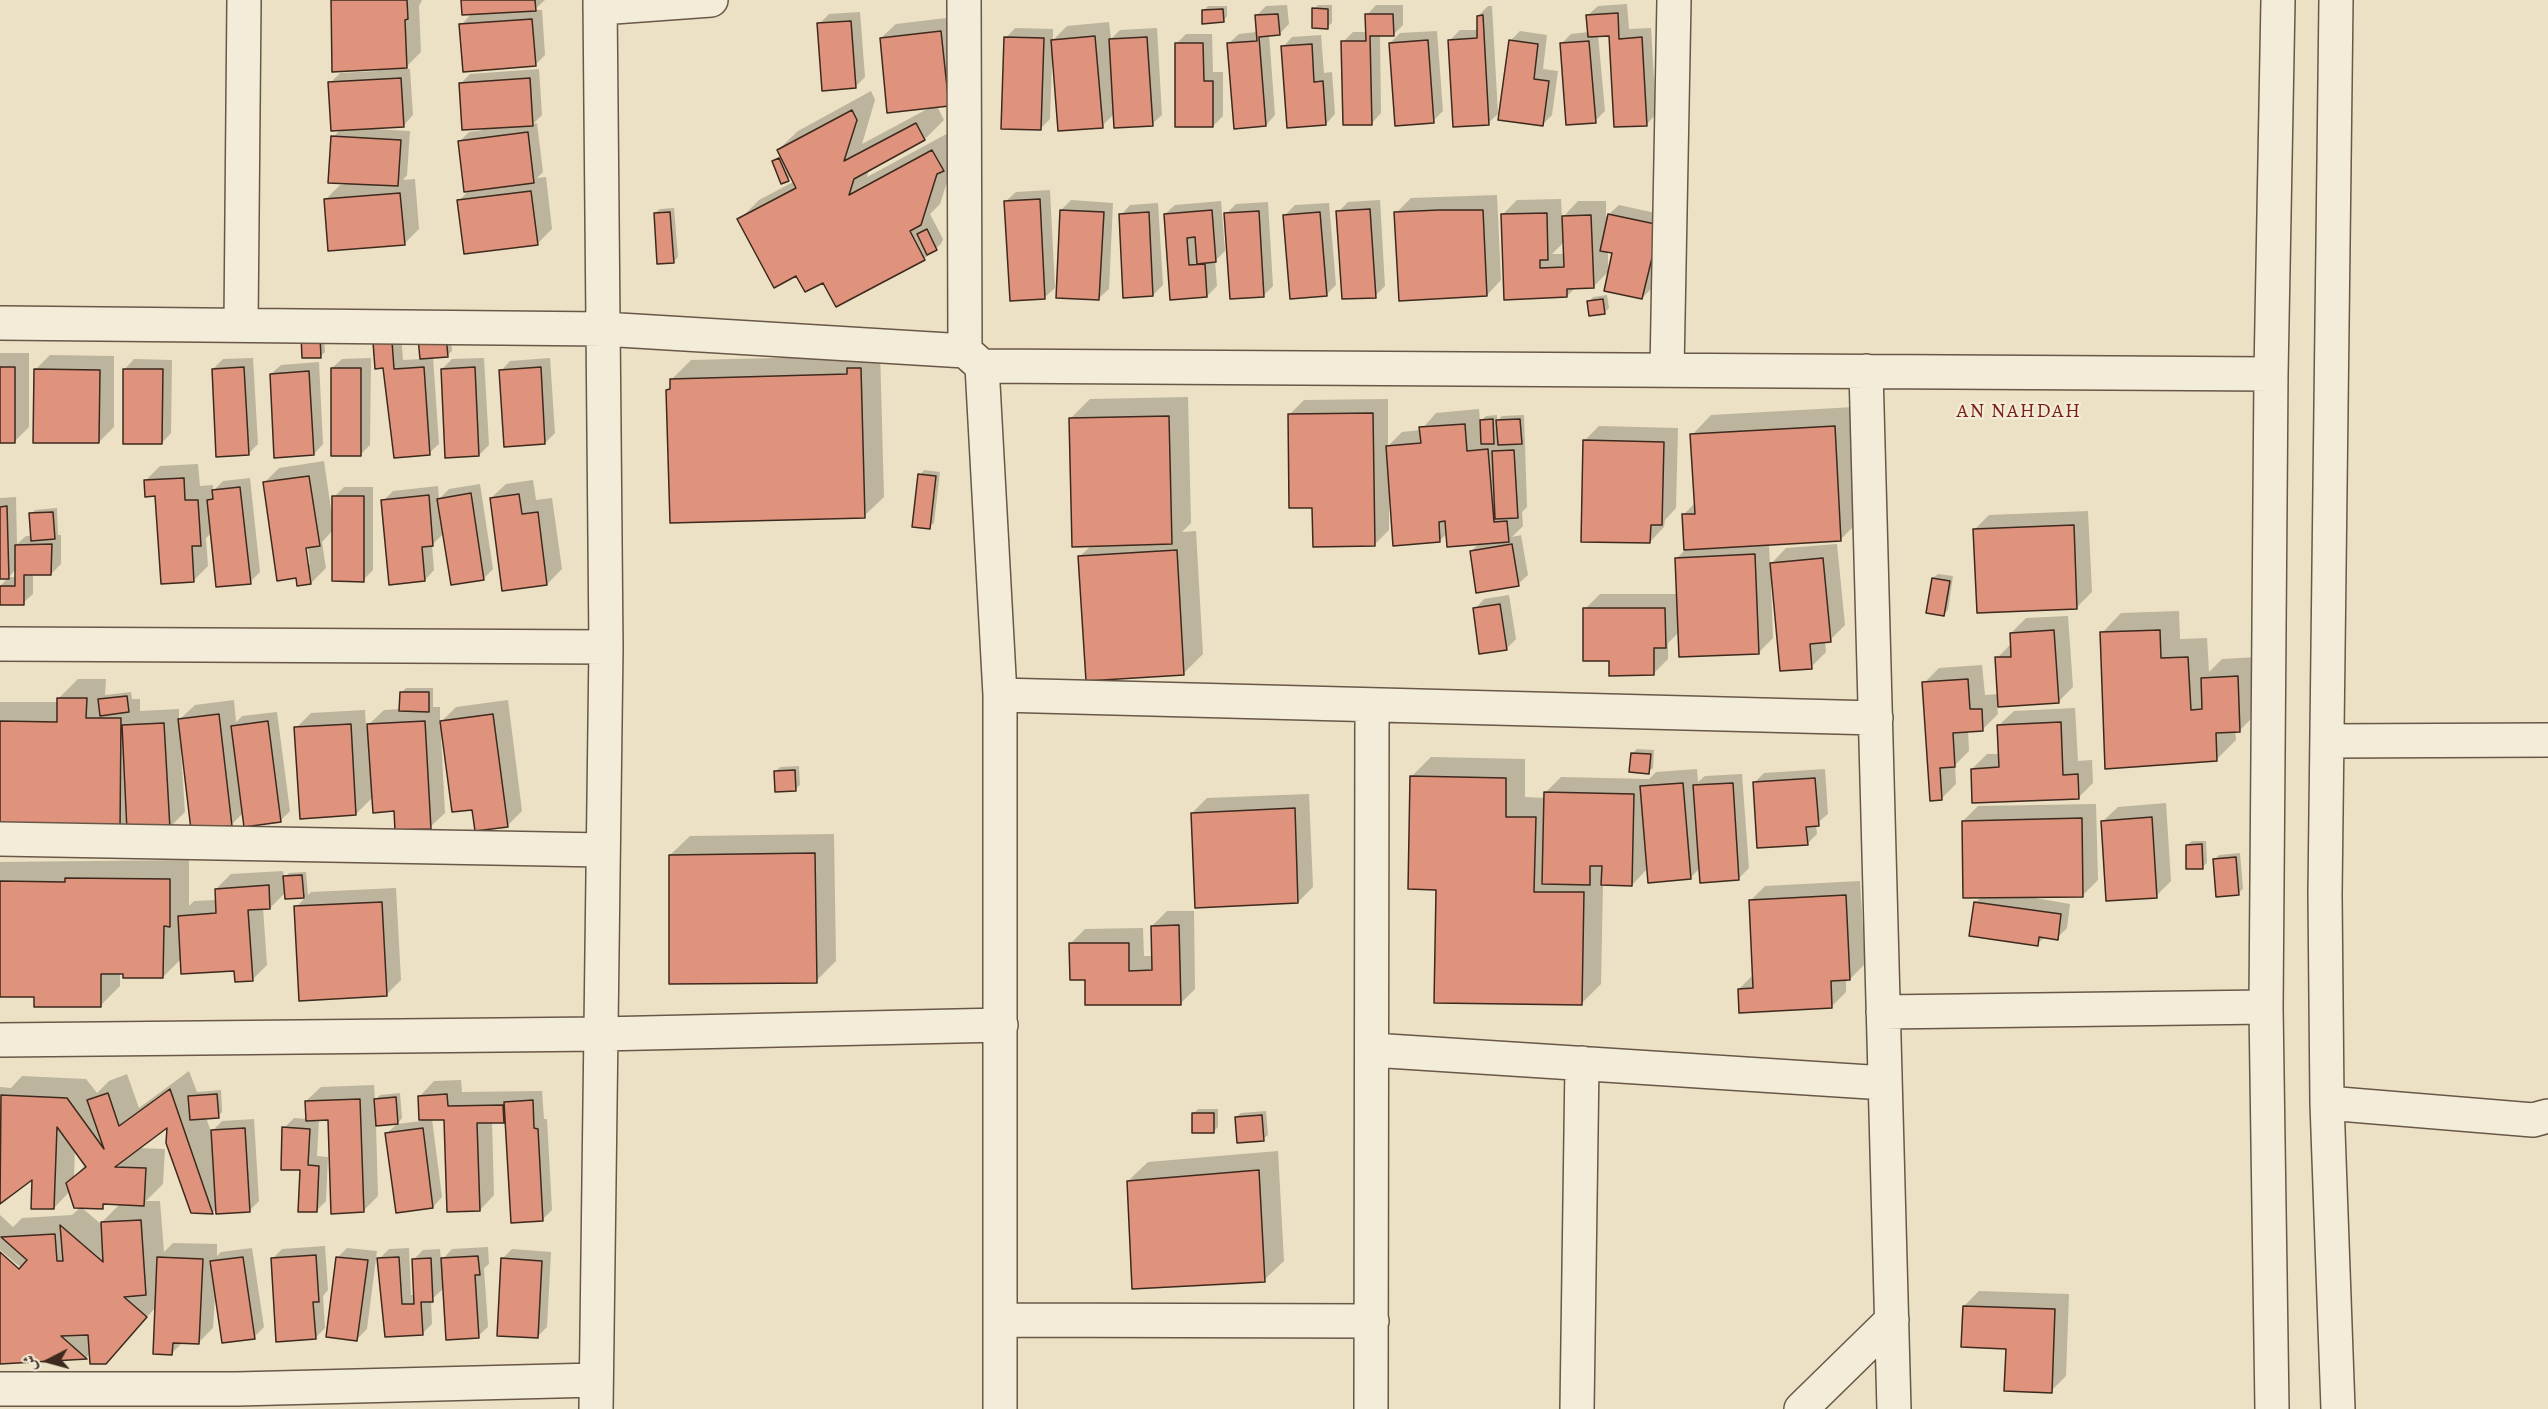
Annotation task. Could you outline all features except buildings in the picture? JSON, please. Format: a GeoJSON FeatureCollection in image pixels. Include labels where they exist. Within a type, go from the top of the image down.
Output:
{"type":"FeatureCollection","features":[{"type":"Feature","properties":{"kind":"street"},"geometry":{"type":"LineString","coordinates":[[241,326],[244,0]]}},
{"type":"Feature","properties":{"kind":"street"},"geometry":{"type":"LineString","coordinates":[[0,1389],[238,1399],[596,1394],[606,646],[600,4],[711,0]]}},
{"type":"Feature","properties":{"kind":"street"},"geometry":{"type":"LineString","coordinates":[[964,0],[974,359],[1000,695],[999,1409]]}},
{"type":"Feature","properties":{"kind":"street"},"geometry":{"type":"LineString","coordinates":[[1667,370],[1674,0]]}},
{"type":"Feature","properties":{"kind":"street"},"geometry":{"type":"LineString","coordinates":[[2272,1409],[2266,1008],[2271,374],[2278,0]]}},
{"type":"Feature","properties":{"kind":"street"},"geometry":{"type":"LineString","coordinates":[[2336,0],[2327,741],[2327,1103],[2338,1409]]}},
{"type":"Feature","properties":{"kind":"street"},"geometry":{"type":"LineString","coordinates":[[0,323],[603,329],[974,359],[1667,370],[2271,374]]}},
{"type":"Feature","properties":{"kind":"street"},"geometry":{"type":"LineString","coordinates":[[1866,371],[1894,1409]]}},
{"type":"Feature","properties":{"kind":"street"},"geometry":{"type":"LineString","coordinates":[[0,644],[606,646]]}},
{"type":"Feature","properties":{"kind":"street"},"geometry":{"type":"LineString","coordinates":[[1000,695],[1876,718]]}},
{"type":"Feature","properties":{"kind":"street"},"geometry":{"type":"LineString","coordinates":[[1371,1409],[1372,705]]}},
{"type":"Feature","properties":{"kind":"street"},"geometry":{"type":"LineString","coordinates":[[2327,741],[2548,740]]}},
{"type":"Feature","properties":{"kind":"street"},"geometry":{"type":"LineString","coordinates":[[0,839],[603,850]]}},
{"type":"Feature","properties":{"kind":"street"},"geometry":{"type":"LineString","coordinates":[[1883,1012],[2266,1008]]}},
{"type":"Feature","properties":{"kind":"street"},"geometry":{"type":"LineString","coordinates":[[0,1040],[600,1034],[1001,1025]]}},
{"type":"Feature","properties":{"kind":"street"},"geometry":{"type":"LineString","coordinates":[[1372,1050],[1886,1083]]}},
{"type":"Feature","properties":{"kind":"street"},"geometry":{"type":"LineString","coordinates":[[1577,1409],[1582,1063]]}},
{"type":"Feature","properties":{"kind":"street"},"geometry":{"type":"LineString","coordinates":[[2327,1103],[2533,1120],[2548,1116]]}},
{"type":"Feature","properties":{"kind":"street"},"geometry":{"type":"LineString","coordinates":[[1000,1320],[1371,1322]]}},
{"type":"Feature","properties":{"kind":"street"},"geometry":{"type":"LineString","coordinates":[[1801,1409],[1892,1320]]}},
{"type":"Feature","properties":{"kind":"district","name":"AN NAHDAH"},"geometry":{"type":"Point","coordinates":[2019,412]}}]}
